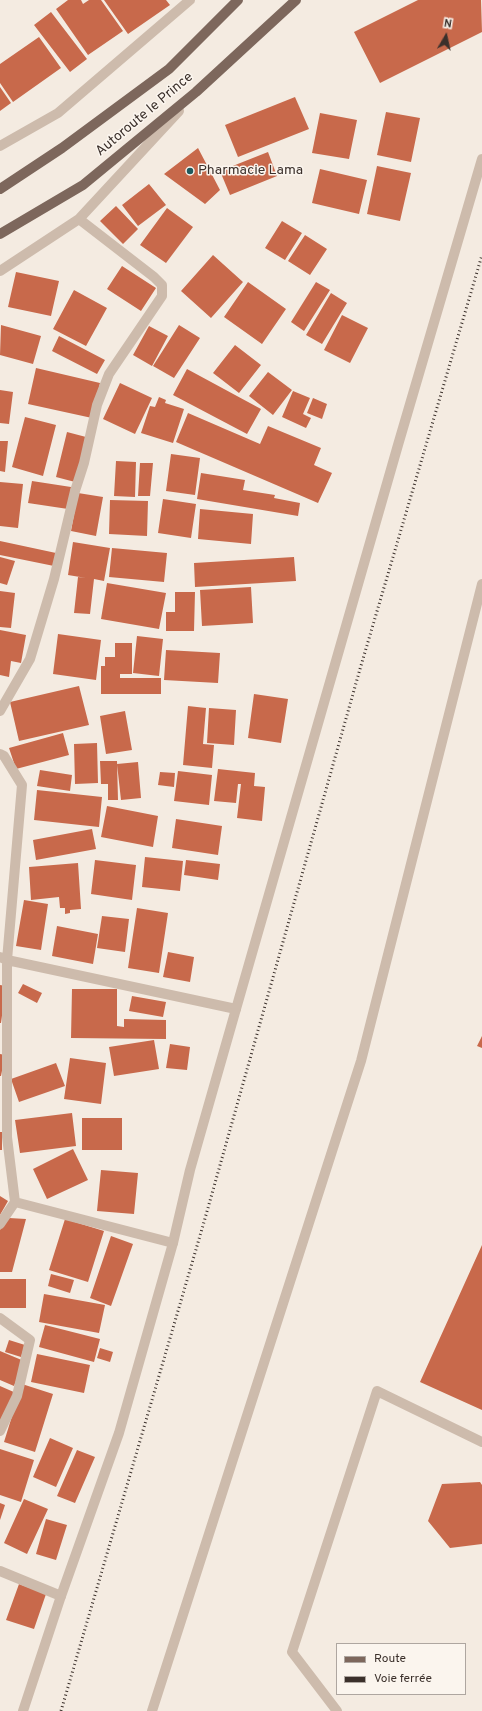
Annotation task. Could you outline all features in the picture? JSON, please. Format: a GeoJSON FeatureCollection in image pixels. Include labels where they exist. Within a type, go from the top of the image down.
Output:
{"type":"FeatureCollection","features":[{"type":"Feature","properties":{"kind":"main road","name":"Autoroute le Prince"},"geometry":{"type":"LineString","coordinates":[[0,189],[62,148],[168,69],[238,0]]}},
{"type":"Feature","properties":{"kind":"main road","name":"Autoroute le Prince"},"geometry":{"type":"LineString","coordinates":[[0,234],[83,185],[196,92],[296,0]]}},
{"type":"Feature","properties":{"kind":"street"},"geometry":{"type":"LineString","coordinates":[[0,146],[58,113],[190,0]]}},
{"type":"Feature","properties":{"kind":"street"},"geometry":{"type":"LineString","coordinates":[[0,271],[79,219],[196,92]]}},
{"type":"Feature","properties":{"kind":"street"},"geometry":{"type":"LineString","coordinates":[[23,1711],[60,1596],[119,1433],[173,1242],[190,1170],[400,438],[482,159]]}},
{"type":"Feature","properties":{"kind":"street"},"geometry":{"type":"LineString","coordinates":[[0,711],[30,659],[56,573],[75,491],[84,463],[97,404],[109,374],[162,296],[162,285],[154,277],[79,219]]}},
{"type":"Feature","properties":{"kind":"street"},"geometry":{"type":"LineString","coordinates":[[152,1711],[361,1061],[482,584]]}},
{"type":"Feature","properties":{"kind":"street"},"geometry":{"type":"LineString","coordinates":[[0,754],[4,756],[22,785],[3,958],[7,1137],[15,1202],[0,1224]]}},
{"type":"Feature","properties":{"kind":"street"},"geometry":{"type":"LineString","coordinates":[[3,958],[236,1010]]}},
{"type":"Feature","properties":{"kind":"street"},"geometry":{"type":"LineString","coordinates":[[15,1202],[173,1242]]}},
{"type":"Feature","properties":{"kind":"street"},"geometry":{"type":"LineString","coordinates":[[0,1318],[30,1340],[17,1396],[0,1431]]}},
{"type":"Feature","properties":{"kind":"street"},"geometry":{"type":"LineString","coordinates":[[337,1711],[292,1652],[377,1390],[482,1442]]}},
{"type":"Feature","properties":{"kind":"street"},"geometry":{"type":"LineString","coordinates":[[0,1571],[60,1596]]}},
{"type":"Feature","properties":{"kind":"building"},"geometry":{"type":"Polygon","coordinates":[[[68,0],[81,0],[83,4],[89,0],[101,0],[123,31],[88,55],[56,9],[68,0]]]}},
{"type":"Feature","properties":{"kind":"building"},"geometry":{"type":"Polygon","coordinates":[[[104,0],[166,0],[170,5],[128,34],[104,0]]]}},
{"type":"Feature","properties":{"kind":"building"},"geometry":{"type":"Polygon","coordinates":[[[418,0],[481,0],[482,32],[380,83],[354,32],[418,0]]]}},
{"type":"Feature","properties":{"kind":"building"},"geometry":{"type":"Polygon","coordinates":[[[51,12],[87,59],[70,72],[34,25],[51,12]]]}},
{"type":"Feature","properties":{"kind":"building"},"geometry":{"type":"Polygon","coordinates":[[[39,37],[61,68],[13,102],[0,83],[0,64],[39,37]]]}},
{"type":"Feature","properties":{"kind":"building"},"geometry":{"type":"Polygon","coordinates":[[[0,87],[11,103],[0,111],[0,87]]]}},
{"type":"Feature","properties":{"kind":"building"},"geometry":{"type":"Polygon","coordinates":[[[295,97],[309,129],[238,157],[225,125],[295,97]]]}},
{"type":"Feature","properties":{"kind":"building"},"geometry":{"type":"Polygon","coordinates":[[[386,112],[420,118],[411,162],[377,155],[386,112]]]}},
{"type":"Feature","properties":{"kind":"building"},"geometry":{"type":"Polygon","coordinates":[[[320,113],[357,120],[349,159],[312,153],[320,113]]]}},
{"type":"Feature","properties":{"kind":"building"},"geometry":{"type":"Polygon","coordinates":[[[198,148],[220,190],[205,204],[164,174],[198,148]]]}},
{"type":"Feature","properties":{"kind":"building"},"geometry":{"type":"Polygon","coordinates":[[[268,152],[277,176],[230,195],[220,171],[268,152]]]}},
{"type":"Feature","properties":{"kind":"building"},"geometry":{"type":"Polygon","coordinates":[[[377,166],[411,173],[400,221],[367,214],[377,166]]]}},
{"type":"Feature","properties":{"kind":"building"},"geometry":{"type":"Polygon","coordinates":[[[320,169],[367,180],[359,214],[312,203],[320,169]]]}},
{"type":"Feature","properties":{"kind":"building"},"geometry":{"type":"Polygon","coordinates":[[[149,184],[166,205],[138,226],[122,205],[149,184]]]}},
{"type":"Feature","properties":{"kind":"building"},"geometry":{"type":"Polygon","coordinates":[[[116,206],[138,229],[123,244],[100,221],[116,206]]]}},
{"type":"Feature","properties":{"kind":"building"},"geometry":{"type":"Polygon","coordinates":[[[167,208],[193,227],[166,263],[140,245],[167,208]]]}},
{"type":"Feature","properties":{"kind":"building"},"geometry":{"type":"Polygon","coordinates":[[[282,221],[302,233],[285,260],[265,248],[282,221]]]}},
{"type":"Feature","properties":{"kind":"building"},"geometry":{"type":"Polygon","coordinates":[[[305,235],[327,249],[310,275],[288,261],[305,235]]]}},
{"type":"Feature","properties":{"kind":"building"},"geometry":{"type":"Polygon","coordinates":[[[213,255],[243,282],[211,318],[181,291],[213,255]]]}},
{"type":"Feature","properties":{"kind":"building"},"geometry":{"type":"Polygon","coordinates":[[[122,266],[156,288],[141,311],[107,289],[122,266]]]}},
{"type":"Feature","properties":{"kind":"building"},"geometry":{"type":"Polygon","coordinates":[[[16,272],[59,281],[51,316],[8,307],[16,272]]]}},
{"type":"Feature","properties":{"kind":"building"},"geometry":{"type":"Polygon","coordinates":[[[248,282],[286,309],[262,344],[224,317],[248,282]]]}},
{"type":"Feature","properties":{"kind":"building"},"geometry":{"type":"Polygon","coordinates":[[[316,282],[330,290],[304,331],[291,322],[316,282]]]}},
{"type":"Feature","properties":{"kind":"building"},"geometry":{"type":"Polygon","coordinates":[[[74,290],[107,308],[86,346],[53,329],[74,290]]]}},
{"type":"Feature","properties":{"kind":"building"},"geometry":{"type":"Polygon","coordinates":[[[331,293],[347,303],[322,344],[306,335],[331,293]]]}},
{"type":"Feature","properties":{"kind":"building"},"geometry":{"type":"Polygon","coordinates":[[[342,315],[368,328],[350,363],[324,350],[342,315]]]}},
{"type":"Feature","properties":{"kind":"building"},"geometry":{"type":"Polygon","coordinates":[[[1,325],[41,336],[33,364],[0,355],[1,325]]]}},
{"type":"Feature","properties":{"kind":"building"},"geometry":{"type":"Polygon","coordinates":[[[179,325],[200,338],[174,378],[153,366],[179,325]]]}},
{"type":"Feature","properties":{"kind":"building"},"geometry":{"type":"Polygon","coordinates":[[[149,326],[168,336],[152,366],[133,355],[149,326]]]}},
{"type":"Feature","properties":{"kind":"building"},"geometry":{"type":"Polygon","coordinates":[[[59,336],[105,360],[97,374],[52,351],[59,336]]]}},
{"type":"Feature","properties":{"kind":"building"},"geometry":{"type":"Polygon","coordinates":[[[235,345],[261,365],[239,393],[213,373],[235,345]]]}},
{"type":"Feature","properties":{"kind":"building"},"geometry":{"type":"Polygon","coordinates":[[[36,368],[100,383],[92,418],[28,404],[36,368]]]}},
{"type":"Feature","properties":{"kind":"building"},"geometry":{"type":"Polygon","coordinates":[[[187,369],[261,409],[247,434],[173,395],[187,369]]]}},
{"type":"Feature","properties":{"kind":"building"},"geometry":{"type":"Polygon","coordinates":[[[268,372],[292,390],[273,415],[249,396],[268,372]]]}},
{"type":"Feature","properties":{"kind":"building"},"geometry":{"type":"Polygon","coordinates":[[[120,383],[152,398],[135,434],[103,419],[120,383]]]}},
{"type":"Feature","properties":{"kind":"building"},"geometry":{"type":"Polygon","coordinates":[[[0,390],[13,392],[9,424],[0,423],[0,390]]]}},
{"type":"Feature","properties":{"kind":"building"},"geometry":{"type":"Polygon","coordinates":[[[293,391],[310,398],[303,414],[311,418],[306,428],[282,417],[293,391]]]}},
{"type":"Feature","properties":{"kind":"building"},"geometry":{"type":"Polygon","coordinates":[[[159,397],[166,400],[165,403],[184,409],[173,443],[141,433],[150,406],[155,407],[159,397]]]}},
{"type":"Feature","properties":{"kind":"building"},"geometry":{"type":"Polygon","coordinates":[[[313,398],[327,404],[322,419],[307,413],[313,398]]]}},
{"type":"Feature","properties":{"kind":"building"},"geometry":{"type":"Polygon","coordinates":[[[188,413],[260,444],[268,426],[321,448],[314,465],[332,473],[318,503],[176,442],[188,413]]]}},
{"type":"Feature","properties":{"kind":"building"},"geometry":{"type":"Polygon","coordinates":[[[25,417],[56,425],[43,476],[12,467],[25,417]]]}},
{"type":"Feature","properties":{"kind":"building"},"geometry":{"type":"Polygon","coordinates":[[[67,432],[86,437],[75,482],[56,477],[67,432]]]}},
{"type":"Feature","properties":{"kind":"building"},"geometry":{"type":"Polygon","coordinates":[[[0,441],[8,441],[5,472],[0,471],[0,441]]]}},
{"type":"Feature","properties":{"kind":"building"},"geometry":{"type":"Polygon","coordinates":[[[171,454],[200,458],[195,495],[166,491],[171,454]]]}},
{"type":"Feature","properties":{"kind":"building"},"geometry":{"type":"Polygon","coordinates":[[[116,461],[136,462],[135,497],[114,496],[116,461]]]}},
{"type":"Feature","properties":{"kind":"building"},"geometry":{"type":"Polygon","coordinates":[[[140,463],[153,463],[150,496],[138,496],[140,463]]]}},
{"type":"Feature","properties":{"kind":"building"},"geometry":{"type":"Polygon","coordinates":[[[201,473],[245,480],[243,490],[275,495],[274,498],[300,503],[298,516],[197,499],[201,473]]]}},
{"type":"Feature","properties":{"kind":"building"},"geometry":{"type":"Polygon","coordinates":[[[32,481],[71,487],[68,509],[28,503],[32,481]]]}},
{"type":"Feature","properties":{"kind":"building"},"geometry":{"type":"Polygon","coordinates":[[[0,482],[23,484],[18,528],[0,526],[0,482]]]}},
{"type":"Feature","properties":{"kind":"building"},"geometry":{"type":"Polygon","coordinates":[[[78,493],[103,497],[96,536],[71,531],[78,493]]]}},
{"type":"Feature","properties":{"kind":"building"},"geometry":{"type":"Polygon","coordinates":[[[163,499],[196,504],[191,538],[158,533],[163,499]]]}},
{"type":"Feature","properties":{"kind":"building"},"geometry":{"type":"Polygon","coordinates":[[[110,500],[148,501],[147,536],[109,534],[110,500]]]}},
{"type":"Feature","properties":{"kind":"building"},"geometry":{"type":"Polygon","coordinates":[[[200,509],[253,514],[251,544],[198,539],[200,509]]]}},
{"type":"Feature","properties":{"kind":"building"},"geometry":{"type":"Polygon","coordinates":[[[0,541],[56,553],[54,566],[0,555],[0,541]]]}},
{"type":"Feature","properties":{"kind":"building"},"geometry":{"type":"Polygon","coordinates":[[[73,542],[110,548],[104,581],[94,579],[90,614],[74,613],[78,577],[86,578],[68,575],[73,542]]]}},
{"type":"Feature","properties":{"kind":"building"},"geometry":{"type":"Polygon","coordinates":[[[112,548],[167,553],[164,582],[109,577],[112,548]]]}},
{"type":"Feature","properties":{"kind":"building"},"geometry":{"type":"Polygon","coordinates":[[[0,557],[15,561],[7,585],[0,583],[0,557]]]}},
{"type":"Feature","properties":{"kind":"building"},"geometry":{"type":"Polygon","coordinates":[[[294,557],[296,581],[195,587],[194,563],[294,557]]]}},
{"type":"Feature","properties":{"kind":"building"},"geometry":{"type":"Polygon","coordinates":[[[107,583],[166,593],[159,629],[101,619],[107,583]]]}},
{"type":"Feature","properties":{"kind":"building"},"geometry":{"type":"Polygon","coordinates":[[[251,587],[253,623],[202,626],[200,590],[251,587]]]}},
{"type":"Feature","properties":{"kind":"building"},"geometry":{"type":"Polygon","coordinates":[[[0,591],[15,593],[11,628],[0,627],[0,591]]]}},
{"type":"Feature","properties":{"kind":"building"},"geometry":{"type":"Polygon","coordinates":[[[175,592],[195,592],[194,631],[166,631],[166,612],[175,612],[175,592]]]}},
{"type":"Feature","properties":{"kind":"building"},"geometry":{"type":"Polygon","coordinates":[[[0,630],[26,635],[21,663],[11,661],[9,677],[0,675],[0,630]]]}},
{"type":"Feature","properties":{"kind":"building"},"geometry":{"type":"Polygon","coordinates":[[[58,634],[101,640],[96,680],[53,674],[58,634]]]}},
{"type":"Feature","properties":{"kind":"building"},"geometry":{"type":"Polygon","coordinates":[[[137,636],[163,639],[159,676],[133,673],[137,636]]]}},
{"type":"Feature","properties":{"kind":"building"},"geometry":{"type":"Polygon","coordinates":[[[115,643],[132,643],[132,674],[120,674],[120,678],[161,678],[161,694],[101,694],[101,666],[105,666],[105,657],[115,657],[115,643]]]}},
{"type":"Feature","properties":{"kind":"building"},"geometry":{"type":"Polygon","coordinates":[[[166,650],[220,653],[218,683],[164,680],[166,650]]]}},
{"type":"Feature","properties":{"kind":"building"},"geometry":{"type":"Polygon","coordinates":[[[79,686],[89,725],[19,741],[10,702],[79,686]]]}},
{"type":"Feature","properties":{"kind":"building"},"geometry":{"type":"Polygon","coordinates":[[[254,694],[288,699],[281,743],[248,738],[254,694]]]}},
{"type":"Feature","properties":{"kind":"building"},"geometry":{"type":"Polygon","coordinates":[[[188,706],[206,708],[203,744],[214,745],[212,768],[183,765],[188,706]]]}},
{"type":"Feature","properties":{"kind":"building"},"geometry":{"type":"Polygon","coordinates":[[[209,708],[236,710],[234,745],[207,743],[209,708]]]}},
{"type":"Feature","properties":{"kind":"building"},"geometry":{"type":"Polygon","coordinates":[[[125,711],[132,750],[106,754],[100,716],[125,711]]]}},
{"type":"Feature","properties":{"kind":"building"},"geometry":{"type":"Polygon","coordinates":[[[63,733],[69,755],[16,769],[9,748],[63,733]]]}},
{"type":"Feature","properties":{"kind":"building"},"geometry":{"type":"Polygon","coordinates":[[[97,743],[98,783],[75,784],[74,744],[97,743]]]}},
{"type":"Feature","properties":{"kind":"building"},"geometry":{"type":"Polygon","coordinates":[[[100,761],[117,761],[118,800],[108,800],[108,784],[101,784],[100,761]]]}},
{"type":"Feature","properties":{"kind":"building"},"geometry":{"type":"Polygon","coordinates":[[[138,762],[141,798],[121,800],[117,764],[138,762]]]}},
{"type":"Feature","properties":{"kind":"building"},"geometry":{"type":"Polygon","coordinates":[[[218,769],[255,773],[254,786],[265,787],[262,821],[237,818],[241,784],[238,784],[236,803],[214,801],[218,769]]]}},
{"type":"Feature","properties":{"kind":"building"},"geometry":{"type":"Polygon","coordinates":[[[40,770],[72,775],[70,791],[37,786],[40,770]]]}},
{"type":"Feature","properties":{"kind":"building"},"geometry":{"type":"Polygon","coordinates":[[[178,771],[212,775],[209,805],[174,801],[178,771]]]}},
{"type":"Feature","properties":{"kind":"building"},"geometry":{"type":"Polygon","coordinates":[[[160,772],[175,773],[174,787],[158,785],[160,772]]]}},
{"type":"Feature","properties":{"kind":"building"},"geometry":{"type":"Polygon","coordinates":[[[37,790],[102,797],[99,827],[34,820],[37,790]]]}},
{"type":"Feature","properties":{"kind":"building"},"geometry":{"type":"Polygon","coordinates":[[[107,806],[158,816],[153,847],[101,837],[107,806]]]}},
{"type":"Feature","properties":{"kind":"building"},"geometry":{"type":"Polygon","coordinates":[[[176,819],[222,826],[218,855],[172,848],[176,819]]]}},
{"type":"Feature","properties":{"kind":"building"},"geometry":{"type":"Polygon","coordinates":[[[92,829],[96,849],[36,860],[33,840],[92,829]]]}},
{"type":"Feature","properties":{"kind":"building"},"geometry":{"type":"Polygon","coordinates":[[[145,857],[183,861],[180,891],[142,887],[145,857]]]}},
{"type":"Feature","properties":{"kind":"building"},"geometry":{"type":"Polygon","coordinates":[[[95,860],[136,865],[132,900],[91,894],[95,860]]]}},
{"type":"Feature","properties":{"kind":"building"},"geometry":{"type":"Polygon","coordinates":[[[186,860],[220,864],[218,880],[184,875],[186,860]]]}},
{"type":"Feature","properties":{"kind":"building"},"geometry":{"type":"Polygon","coordinates":[[[78,863],[81,909],[70,910],[70,913],[65,914],[65,908],[60,908],[59,897],[31,900],[29,867],[78,863]]]}},
{"type":"Feature","properties":{"kind":"building"},"geometry":{"type":"Polygon","coordinates":[[[24,900],[48,904],[41,950],[16,946],[24,900]]]}},
{"type":"Feature","properties":{"kind":"building"},"geometry":{"type":"Polygon","coordinates":[[[137,908],[168,913],[159,973],[128,968],[137,908]]]}},
{"type":"Feature","properties":{"kind":"building"},"geometry":{"type":"Polygon","coordinates":[[[102,916],[129,919],[125,952],[97,948],[102,916]]]}},
{"type":"Feature","properties":{"kind":"building"},"geometry":{"type":"Polygon","coordinates":[[[57,926],[98,934],[93,964],[52,956],[57,926]]]}},
{"type":"Feature","properties":{"kind":"building"},"geometry":{"type":"Polygon","coordinates":[[[168,952],[194,957],[190,982],[163,977],[168,952]]]}},
{"type":"Feature","properties":{"kind":"building"},"geometry":{"type":"Polygon","coordinates":[[[23,984],[42,993],[37,1003],[18,993],[23,984]]]}},
{"type":"Feature","properties":{"kind":"building"},"geometry":{"type":"Polygon","coordinates":[[[0,985],[6,986],[1,1023],[0,1023],[0,985]]]}},
{"type":"Feature","properties":{"kind":"building"},"geometry":{"type":"Polygon","coordinates":[[[72,989],[117,989],[117,1026],[124,1027],[124,1019],[166,1020],[166,1039],[71,1038],[72,989]]]}},
{"type":"Feature","properties":{"kind":"building"},"geometry":{"type":"Polygon","coordinates":[[[132,996],[166,1002],[163,1017],[129,1011],[132,996]]]}},
{"type":"Feature","properties":{"kind":"building"},"geometry":{"type":"Polygon","coordinates":[[[482,1036],[482,1048],[477,1046],[482,1036]]]}},
{"type":"Feature","properties":{"kind":"building"},"geometry":{"type":"Polygon","coordinates":[[[154,1040],[159,1069],[114,1076],[109,1047],[154,1040]]]}},
{"type":"Feature","properties":{"kind":"building"},"geometry":{"type":"Polygon","coordinates":[[[170,1044],[190,1047],[187,1070],[166,1068],[170,1044]]]}},
{"type":"Feature","properties":{"kind":"building"},"geometry":{"type":"Polygon","coordinates":[[[0,1054],[5,1055],[1,1076],[0,1076],[0,1054]]]}},
{"type":"Feature","properties":{"kind":"building"},"geometry":{"type":"Polygon","coordinates":[[[70,1058],[106,1063],[101,1104],[64,1099],[70,1058]]]}},
{"type":"Feature","properties":{"kind":"building"},"geometry":{"type":"Polygon","coordinates":[[[56,1063],[65,1086],[19,1102],[11,1079],[56,1063]]]}},
{"type":"Feature","properties":{"kind":"building"},"geometry":{"type":"Polygon","coordinates":[[[72,1113],[76,1146],[20,1153],[15,1120],[72,1113]]]}},
{"type":"Feature","properties":{"kind":"building"},"geometry":{"type":"Polygon","coordinates":[[[82,1118],[122,1118],[122,1150],[82,1150],[82,1118]]]}},
{"type":"Feature","properties":{"kind":"building"},"geometry":{"type":"Polygon","coordinates":[[[0,1132],[2,1132],[2,1150],[0,1150],[0,1132]]]}},
{"type":"Feature","properties":{"kind":"building"},"geometry":{"type":"Polygon","coordinates":[[[73,1149],[88,1180],[47,1199],[33,1169],[73,1149]]]}},
{"type":"Feature","properties":{"kind":"building"},"geometry":{"type":"Polygon","coordinates":[[[101,1170],[138,1173],[134,1214],[97,1211],[101,1170]]]}},
{"type":"Feature","properties":{"kind":"building"},"geometry":{"type":"Polygon","coordinates":[[[0,1196],[8,1201],[0,1215],[0,1196]]]}},
{"type":"Feature","properties":{"kind":"building"},"geometry":{"type":"Polygon","coordinates":[[[9,1218],[26,1219],[12,1272],[0,1272],[0,1230],[9,1218]]]}},
{"type":"Feature","properties":{"kind":"building"},"geometry":{"type":"Polygon","coordinates":[[[65,1219],[104,1231],[88,1282],[49,1270],[65,1219]]]}},
{"type":"Feature","properties":{"kind":"building"},"geometry":{"type":"Polygon","coordinates":[[[111,1236],[133,1244],[111,1306],[90,1298],[111,1236]]]}},
{"type":"Feature","properties":{"kind":"building"},"geometry":{"type":"Polygon","coordinates":[[[482,1245],[482,1410],[420,1382],[482,1245]]]}},
{"type":"Feature","properties":{"kind":"building"},"geometry":{"type":"Polygon","coordinates":[[[51,1274],[74,1280],[70,1293],[48,1286],[51,1274]]]}},
{"type":"Feature","properties":{"kind":"building"},"geometry":{"type":"Polygon","coordinates":[[[0,1279],[26,1279],[26,1308],[0,1308],[0,1279]]]}},
{"type":"Feature","properties":{"kind":"building"},"geometry":{"type":"Polygon","coordinates":[[[44,1294],[105,1305],[99,1333],[39,1322],[44,1294]]]}},
{"type":"Feature","properties":{"kind":"building"},"geometry":{"type":"Polygon","coordinates":[[[45,1325],[100,1339],[94,1362],[39,1347],[45,1325]]]}},
{"type":"Feature","properties":{"kind":"building"},"geometry":{"type":"Polygon","coordinates":[[[9,1340],[25,1345],[21,1357],[5,1352],[9,1340]]]}},
{"type":"Feature","properties":{"kind":"building"},"geometry":{"type":"Polygon","coordinates":[[[100,1348],[113,1352],[110,1362],[97,1358],[100,1348]]]}},
{"type":"Feature","properties":{"kind":"building"},"geometry":{"type":"Polygon","coordinates":[[[0,1351],[24,1361],[14,1386],[0,1380],[0,1351]]]}},
{"type":"Feature","properties":{"kind":"building"},"geometry":{"type":"Polygon","coordinates":[[[37,1354],[90,1365],[84,1393],[31,1382],[37,1354]]]}},
{"type":"Feature","properties":{"kind":"building"},"geometry":{"type":"Polygon","coordinates":[[[22,1384],[53,1394],[35,1452],[4,1442],[22,1384]]]}},
{"type":"Feature","properties":{"kind":"building"},"geometry":{"type":"Polygon","coordinates":[[[0,1386],[16,1393],[0,1428],[0,1386]]]}},
{"type":"Feature","properties":{"kind":"building"},"geometry":{"type":"Polygon","coordinates":[[[50,1438],[73,1448],[56,1487],[33,1477],[50,1438]]]}},
{"type":"Feature","properties":{"kind":"building"},"geometry":{"type":"Polygon","coordinates":[[[0,1449],[34,1460],[21,1502],[0,1495],[0,1449]]]}},
{"type":"Feature","properties":{"kind":"building"},"geometry":{"type":"Polygon","coordinates":[[[77,1450],[95,1457],[75,1503],[57,1496],[77,1450]]]}},
{"type":"Feature","properties":{"kind":"building"},"geometry":{"type":"Polygon","coordinates":[[[480,1482],[482,1485],[482,1544],[450,1548],[428,1521],[442,1484],[480,1482]]]}},
{"type":"Feature","properties":{"kind":"building"},"geometry":{"type":"Polygon","coordinates":[[[24,1499],[48,1509],[27,1554],[4,1543],[24,1499]]]}},
{"type":"Feature","properties":{"kind":"building"},"geometry":{"type":"Polygon","coordinates":[[[0,1503],[5,1505],[0,1520],[0,1503]]]}},
{"type":"Feature","properties":{"kind":"building"},"geometry":{"type":"Polygon","coordinates":[[[46,1519],[67,1525],[56,1560],[36,1554],[46,1519]]]}},
{"type":"Feature","properties":{"kind":"building"},"geometry":{"type":"Polygon","coordinates":[[[19,1584],[46,1594],[34,1629],[6,1620],[19,1584]]]}},
{"type":"Feature","properties":{"kind":"railway"},"geometry":{"type":"LineString","coordinates":[[61,1711],[204,1222],[360,669],[482,255]]}},
{"type":"Feature","properties":{"kind":"place","name":"Pharmacie Lama"},"geometry":{"type":"Point","coordinates":[190,171]}}]}
